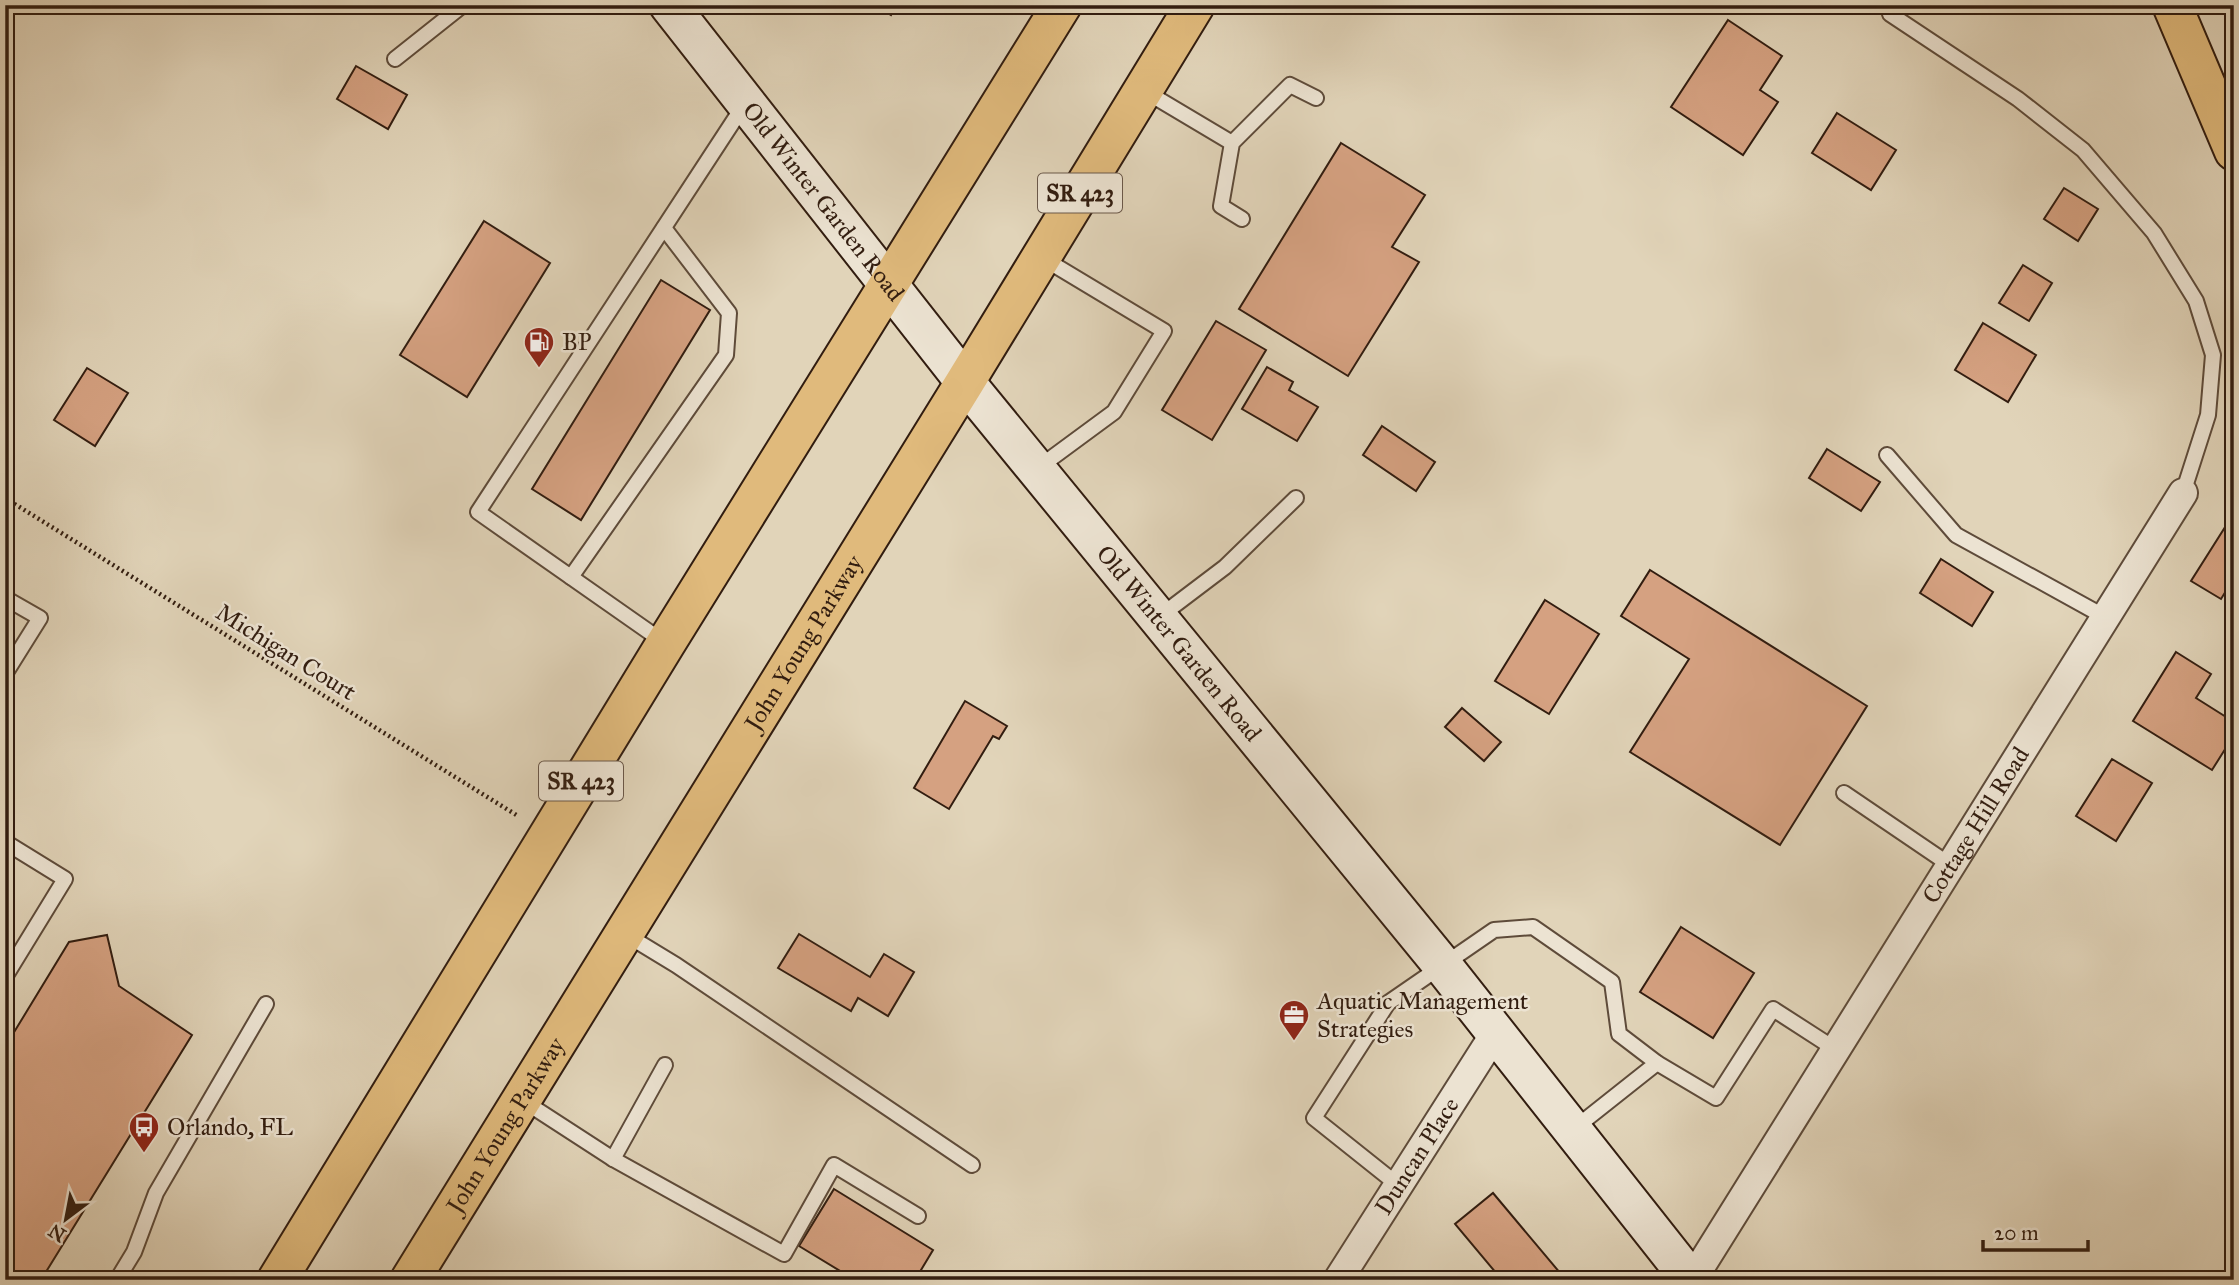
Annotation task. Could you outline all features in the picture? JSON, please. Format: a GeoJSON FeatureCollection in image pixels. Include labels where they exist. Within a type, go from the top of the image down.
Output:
{"type":"FeatureCollection","features":[{"type":"Feature","properties":{"kind":"main road","name":"Old Winter Garden Road"},"geometry":{"type":"LineString","coordinates":[[669,5],[965,382],[1443,966],[1692,1280]]}},
{"type":"Feature","properties":{"kind":"main road","name":"SR 423"},"geometry":{"type":"LineString","coordinates":[[276,1280],[1061,5]]}},
{"type":"Feature","properties":{"kind":"main road","name":"John Young Parkway"},"geometry":{"type":"LineString","coordinates":[[417,1277],[521,1099],[1195,5]]}},
{"type":"Feature","properties":{"kind":"main road"},"geometry":{"type":"LineString","coordinates":[[2172,5],[2234,150]]}},
{"type":"Feature","properties":{"kind":"street","name":"Cottage Hill Road"},"geometry":{"type":"LineString","coordinates":[[1692,1280],[2183,493]]}},
{"type":"Feature","properties":{"kind":"street","name":"Duncan Place"},"geometry":{"type":"LineString","coordinates":[[1338,1280],[1496,1032]]}},
{"type":"Feature","properties":{"kind":"lane"},"geometry":{"type":"LineString","coordinates":[[395,59],[463,5]]}},
{"type":"Feature","properties":{"kind":"lane","name":"Cottage Hill Road"},"geometry":{"type":"LineString","coordinates":[[1890,14],[2018,99],[2083,150],[2154,233],[2196,301],[2213,355],[2208,415],[2183,493]]}},
{"type":"Feature","properties":{"kind":"lane"},"geometry":{"type":"LineString","coordinates":[[1242,219],[1221,206],[1232,143],[1290,85],[1315,97]]}},
{"type":"Feature","properties":{"kind":"lane"},"geometry":{"type":"LineString","coordinates":[[1143,90],[1232,143]]}},
{"type":"Feature","properties":{"kind":"lane"},"geometry":{"type":"LineString","coordinates":[[666,643],[478,512],[746,102]]}},
{"type":"Feature","properties":{"kind":"lane"},"geometry":{"type":"LineString","coordinates":[[571,577],[726,355],[729,313],[664,228]]}},
{"type":"Feature","properties":{"kind":"lane"},"geometry":{"type":"LineString","coordinates":[[1037,469],[1114,412],[1164,331],[1041,257]]}},
{"type":"Feature","properties":{"kind":"lane"},"geometry":{"type":"LineString","coordinates":[[1887,455],[1956,536],[2105,617]]}},
{"type":"Feature","properties":{"kind":"lane"},"geometry":{"type":"LineString","coordinates":[[1158,618],[1226,567],[1296,498]]}},
{"type":"Feature","properties":{"kind":"lane"},"geometry":{"type":"LineString","coordinates":[[5,598],[40,618],[5,674]]}},
{"type":"Feature","properties":{"kind":"lane"},"geometry":{"type":"LineString","coordinates":[[1844,793],[1951,865]]}},
{"type":"Feature","properties":{"kind":"lane"},"geometry":{"type":"LineString","coordinates":[[5,842],[65,879],[5,978]]}},
{"type":"Feature","properties":{"kind":"lane"},"geometry":{"type":"LineString","coordinates":[[1398,1185],[1314,1118],[1388,1003],[1494,930],[1532,926],[1612,982],[1619,1034],[1657,1063],[1716,1098],[1773,1009],[1835,1049]]}},
{"type":"Feature","properties":{"kind":"lane"},"geometry":{"type":"LineString","coordinates":[[624,933],[676,965],[972,1165]]}},
{"type":"Feature","properties":{"kind":"lane"},"geometry":{"type":"LineString","coordinates":[[117,1280],[134,1252],[156,1193],[266,1004]]}},
{"type":"Feature","properties":{"kind":"lane"},"geometry":{"type":"LineString","coordinates":[[1572,1130],[1657,1063]]}},
{"type":"Feature","properties":{"kind":"lane"},"geometry":{"type":"LineString","coordinates":[[613,1159],[665,1065]]}},
{"type":"Feature","properties":{"kind":"lane"},"geometry":{"type":"LineString","coordinates":[[521,1099],[613,1159],[784,1254],[834,1165],[918,1216]]}},
{"type":"Feature","properties":{"kind":"path","name":"Michigan Court"},"geometry":{"type":"LineString","coordinates":[[5,498],[548,835]]}},
{"type":"Feature","properties":{"kind":"building"},"geometry":{"type":"Polygon","coordinates":[[[875,5],[896,5],[891,15],[875,5]]]}},
{"type":"Feature","properties":{"kind":"building"},"geometry":{"type":"Polygon","coordinates":[[[1728,20],[1782,56],[1760,90],[1778,102],[1743,155],[1671,107],[1728,20]]]}},
{"type":"Feature","properties":{"kind":"building"},"geometry":{"type":"Polygon","coordinates":[[[356,66],[407,95],[388,129],[337,99],[356,66]]]}},
{"type":"Feature","properties":{"kind":"building"},"geometry":{"type":"Polygon","coordinates":[[[1837,113],[1896,150],[1871,190],[1812,153],[1837,113]]]}},
{"type":"Feature","properties":{"kind":"building"},"geometry":{"type":"Polygon","coordinates":[[[1341,143],[1425,195],[1392,247],[1419,262],[1348,376],[1239,309],[1341,143]]]}},
{"type":"Feature","properties":{"kind":"building"},"geometry":{"type":"Polygon","coordinates":[[[2064,188],[2098,209],[2078,241],[2044,219],[2064,188]]]}},
{"type":"Feature","properties":{"kind":"building"},"geometry":{"type":"Polygon","coordinates":[[[484,221],[550,263],[467,397],[400,355],[484,221]]]}},
{"type":"Feature","properties":{"kind":"building"},"geometry":{"type":"Polygon","coordinates":[[[2023,265],[2052,283],[2029,321],[1999,303],[2023,265]]]}},
{"type":"Feature","properties":{"kind":"building"},"geometry":{"type":"Polygon","coordinates":[[[661,280],[710,310],[581,520],[532,489],[661,280]]]}},
{"type":"Feature","properties":{"kind":"building"},"geometry":{"type":"Polygon","coordinates":[[[1216,321],[1266,350],[1212,440],[1162,410],[1216,321]]]}},
{"type":"Feature","properties":{"kind":"building"},"geometry":{"type":"Polygon","coordinates":[[[1983,323],[2036,355],[2008,402],[1955,370],[1983,323]]]}},
{"type":"Feature","properties":{"kind":"building"},"geometry":{"type":"Polygon","coordinates":[[[1267,367],[1293,382],[1289,390],[1318,407],[1297,441],[1242,409],[1267,367]]]}},
{"type":"Feature","properties":{"kind":"building"},"geometry":{"type":"Polygon","coordinates":[[[87,368],[128,393],[95,446],[54,420],[87,368]]]}},
{"type":"Feature","properties":{"kind":"building"},"geometry":{"type":"Polygon","coordinates":[[[1382,426],[1435,462],[1416,491],[1363,455],[1382,426]]]}},
{"type":"Feature","properties":{"kind":"building"},"geometry":{"type":"Polygon","coordinates":[[[1827,449],[1880,482],[1861,511],[1809,478],[1827,449]]]}},
{"type":"Feature","properties":{"kind":"building"},"geometry":{"type":"Polygon","coordinates":[[[2234,513],[2234,578],[2221,599],[2191,581],[2234,513]]]}},
{"type":"Feature","properties":{"kind":"building"},"geometry":{"type":"Polygon","coordinates":[[[1941,559],[1993,592],[1972,626],[1920,593],[1941,559]]]}},
{"type":"Feature","properties":{"kind":"building"},"geometry":{"type":"Polygon","coordinates":[[[1650,570],[1867,706],[1780,845],[1630,752],[1689,659],[1621,616],[1650,570]]]}},
{"type":"Feature","properties":{"kind":"building"},"geometry":{"type":"Polygon","coordinates":[[[1545,600],[1599,634],[1549,714],[1495,681],[1545,600]]]}},
{"type":"Feature","properties":{"kind":"building"},"geometry":{"type":"Polygon","coordinates":[[[2176,652],[2211,674],[2196,698],[2234,722],[2234,735],[2212,770],[2133,721],[2176,652]]]}},
{"type":"Feature","properties":{"kind":"building"},"geometry":{"type":"Polygon","coordinates":[[[965,701],[1007,726],[999,739],[993,736],[949,809],[914,788],[965,701]]]}},
{"type":"Feature","properties":{"kind":"building"},"geometry":{"type":"Polygon","coordinates":[[[1462,708],[1501,742],[1484,761],[1445,727],[1462,708]]]}},
{"type":"Feature","properties":{"kind":"building"},"geometry":{"type":"Polygon","coordinates":[[[2112,759],[2152,783],[2116,841],[2076,816],[2112,759]]]}},
{"type":"Feature","properties":{"kind":"building"},"geometry":{"type":"Polygon","coordinates":[[[1681,927],[1754,973],[1713,1038],[1640,992],[1681,927]]]}},
{"type":"Feature","properties":{"kind":"building"},"geometry":{"type":"Polygon","coordinates":[[[799,934],[870,977],[884,954],[914,972],[888,1016],[858,998],[851,1011],[778,968],[799,934]]]}},
{"type":"Feature","properties":{"kind":"building"},"geometry":{"type":"Polygon","coordinates":[[[107,935],[119,986],[192,1035],[41,1280],[5,1280],[5,1047],[69,942],[107,935]]]}},
{"type":"Feature","properties":{"kind":"building"},"geometry":{"type":"Polygon","coordinates":[[[834,1189],[933,1250],[915,1280],[855,1280],[799,1246],[834,1189]]]}},
{"type":"Feature","properties":{"kind":"building"},"geometry":{"type":"Polygon","coordinates":[[[1493,1193],[1566,1280],[1502,1280],[1455,1224],[1493,1193]]]}},
{"type":"Feature","properties":{"kind":"place","name":"BP"},"geometry":{"type":"Point","coordinates":[539,369]}},
{"type":"Feature","properties":{"kind":"place","name":"Aquatic Management Strategies"},"geometry":{"type":"Point","coordinates":[1294,1042]}},
{"type":"Feature","properties":{"kind":"place","name":"Orlando, FL"},"geometry":{"type":"Point","coordinates":[144,1154]}}]}
